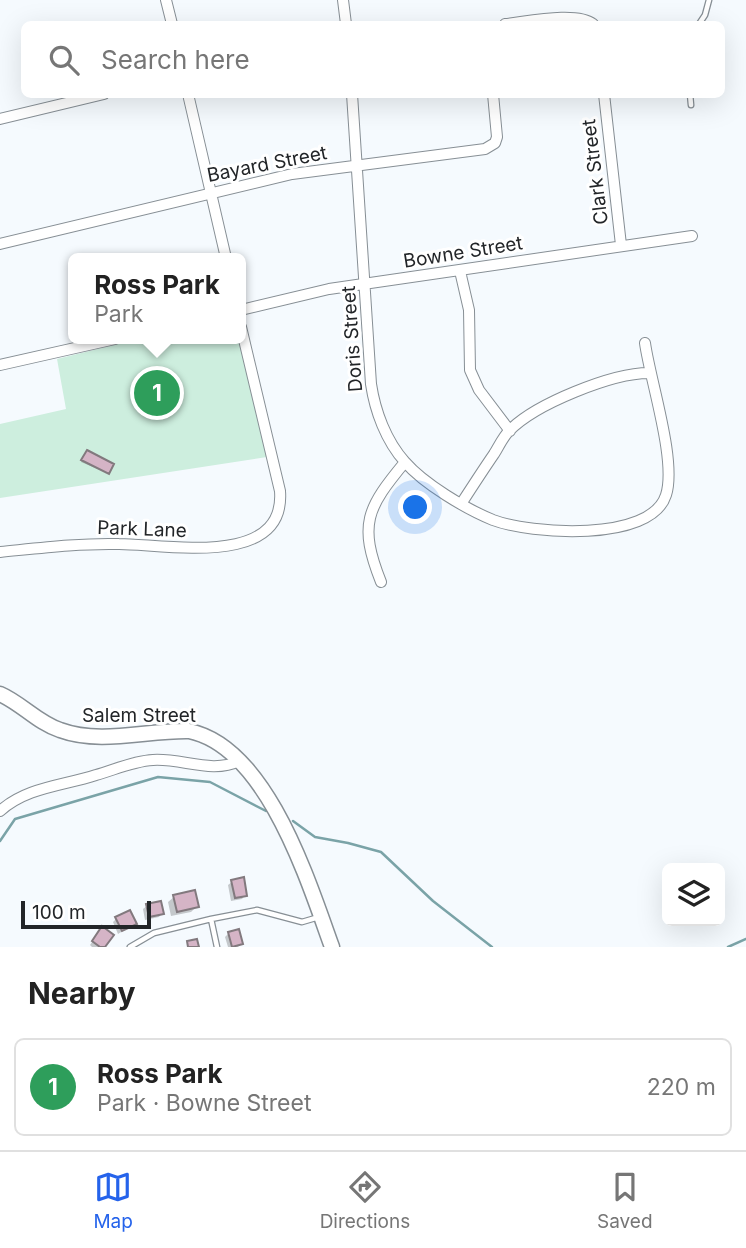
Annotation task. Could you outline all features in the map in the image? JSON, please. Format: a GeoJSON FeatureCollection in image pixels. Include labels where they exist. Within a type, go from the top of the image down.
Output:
{"type":"FeatureCollection","features":[{"type":"Feature","properties":{"kind":"street"},"geometry":{"type":"LineString","coordinates":[[166,0],[171,21]]}},
{"type":"Feature","properties":{"kind":"street"},"geometry":{"type":"LineString","coordinates":[[343,0],[346,21]]}},
{"type":"Feature","properties":{"kind":"street"},"geometry":{"type":"LineString","coordinates":[[536,21],[568,18],[587,21]]}},
{"type":"Feature","properties":{"kind":"street"},"geometry":{"type":"LineString","coordinates":[[0,119],[87,98]]}},
{"type":"Feature","properties":{"kind":"street"},"geometry":{"type":"LineString","coordinates":[[189,98],[225,253]]}},
{"type":"Feature","properties":{"kind":"street","name":"Doris Street"},"geometry":{"type":"LineString","coordinates":[[352,98],[373,401],[385,430],[405,462],[461,504],[493,520],[537,529],[603,529],[632,524],[662,504],[667,493],[668,477],[657,398],[649,373],[645,343]]}},
{"type":"Feature","properties":{"kind":"street","name":"Bayard Street"},"geometry":{"type":"LineString","coordinates":[[0,244],[292,174],[490,147],[498,137],[493,98]]}},
{"type":"Feature","properties":{"kind":"street","name":"Clark Street"},"geometry":{"type":"LineString","coordinates":[[604,98],[621,245]]}},
{"type":"Feature","properties":{"kind":"street","name":"Bowne Street"},"geometry":{"type":"LineString","coordinates":[[246,309],[329,289],[692,236]]}},
{"type":"Feature","properties":{"kind":"street"},"geometry":{"type":"LineString","coordinates":[[460,271],[469,310],[470,370],[479,390],[510,430]]}},
{"type":"Feature","properties":{"kind":"street"},"geometry":{"type":"LineString","coordinates":[[0,365],[93,344]]}},
{"type":"Feature","properties":{"kind":"street","name":"Park Lane"},"geometry":{"type":"LineString","coordinates":[[0,552],[87,544],[174,549],[212,548],[263,534],[274,519],[281,501],[245,344]]}},
{"type":"Feature","properties":{"kind":"street"},"geometry":{"type":"LineString","coordinates":[[461,504],[510,430],[531,415],[572,393],[616,378],[649,373]]}},
{"type":"Feature","properties":{"kind":"street"},"geometry":{"type":"LineString","coordinates":[[381,582],[368,544],[370,519],[380,492],[405,462]]}},
{"type":"Feature","properties":{"kind":"street","name":"Salem Street"},"geometry":{"type":"LineString","coordinates":[[0,694],[60,731],[101,737],[189,731],[213,738],[239,761],[261,788],[282,821],[332,947]]}},
{"type":"Feature","properties":{"kind":"street"},"geometry":{"type":"LineString","coordinates":[[0,811],[35,790],[130,764],[174,760],[212,767],[228,766],[239,761]]}},
{"type":"Feature","properties":{"kind":"lane"},"geometry":{"type":"LineString","coordinates":[[701,21],[709,0]]}},
{"type":"Feature","properties":{"kind":"lane"},"geometry":{"type":"LineString","coordinates":[[690,98],[691,105]]}},
{"type":"Feature","properties":{"kind":"lane"},"geometry":{"type":"LineString","coordinates":[[130,947],[154,933],[257,910],[302,922],[320,917]]}},
{"type":"Feature","properties":{"kind":"lane"},"geometry":{"type":"LineString","coordinates":[[211,919],[217,947]]}},
{"type":"Feature","properties":{"kind":"green space"},"geometry":{"type":"Polygon","coordinates":[[[118,344],[240,344],[267,457],[0,498],[0,424],[66,409],[57,359],[118,344]]]}},
{"type":"Feature","properties":{"kind":"building"},"geometry":{"type":"Polygon","coordinates":[[[87,450],[114,464],[109,474],[81,460],[87,450]]]}},
{"type":"Feature","properties":{"kind":"building"},"geometry":{"type":"Polygon","coordinates":[[[244,877],[247,896],[235,898],[231,880],[244,877]]]}},
{"type":"Feature","properties":{"kind":"building"},"geometry":{"type":"Polygon","coordinates":[[[195,890],[199,907],[177,912],[173,895],[195,890]]]}},
{"type":"Feature","properties":{"kind":"building"},"geometry":{"type":"Polygon","coordinates":[[[161,901],[164,914],[149,917],[146,904],[161,901]]]}},
{"type":"Feature","properties":{"kind":"building"},"geometry":{"type":"Polygon","coordinates":[[[130,910],[137,924],[122,931],[115,917],[130,910]]]}},
{"type":"Feature","properties":{"kind":"building"},"geometry":{"type":"Polygon","coordinates":[[[102,926],[114,935],[105,947],[92,941],[102,926]]]}},
{"type":"Feature","properties":{"kind":"building"},"geometry":{"type":"Polygon","coordinates":[[[239,929],[243,944],[232,947],[228,932],[239,929]]]}},
{"type":"Feature","properties":{"kind":"building"},"geometry":{"type":"Polygon","coordinates":[[[197,939],[199,947],[188,947],[187,941],[197,939]]]}},
{"type":"Feature","properties":{"kind":"waterway"},"geometry":{"type":"LineString","coordinates":[[0,841],[15,819],[158,777],[210,782],[266,811]]}},
{"type":"Feature","properties":{"kind":"waterway"},"geometry":{"type":"LineString","coordinates":[[293,821],[315,837],[381,852],[433,901],[492,947]]}},
{"type":"Feature","properties":{"kind":"waterway"},"geometry":{"type":"LineString","coordinates":[[728,947],[746,939]]}},
{"type":"Feature","properties":{"kind":"place","name":"Ross Park"},"geometry":{"type":"Point","coordinates":[157,393]}}]}
